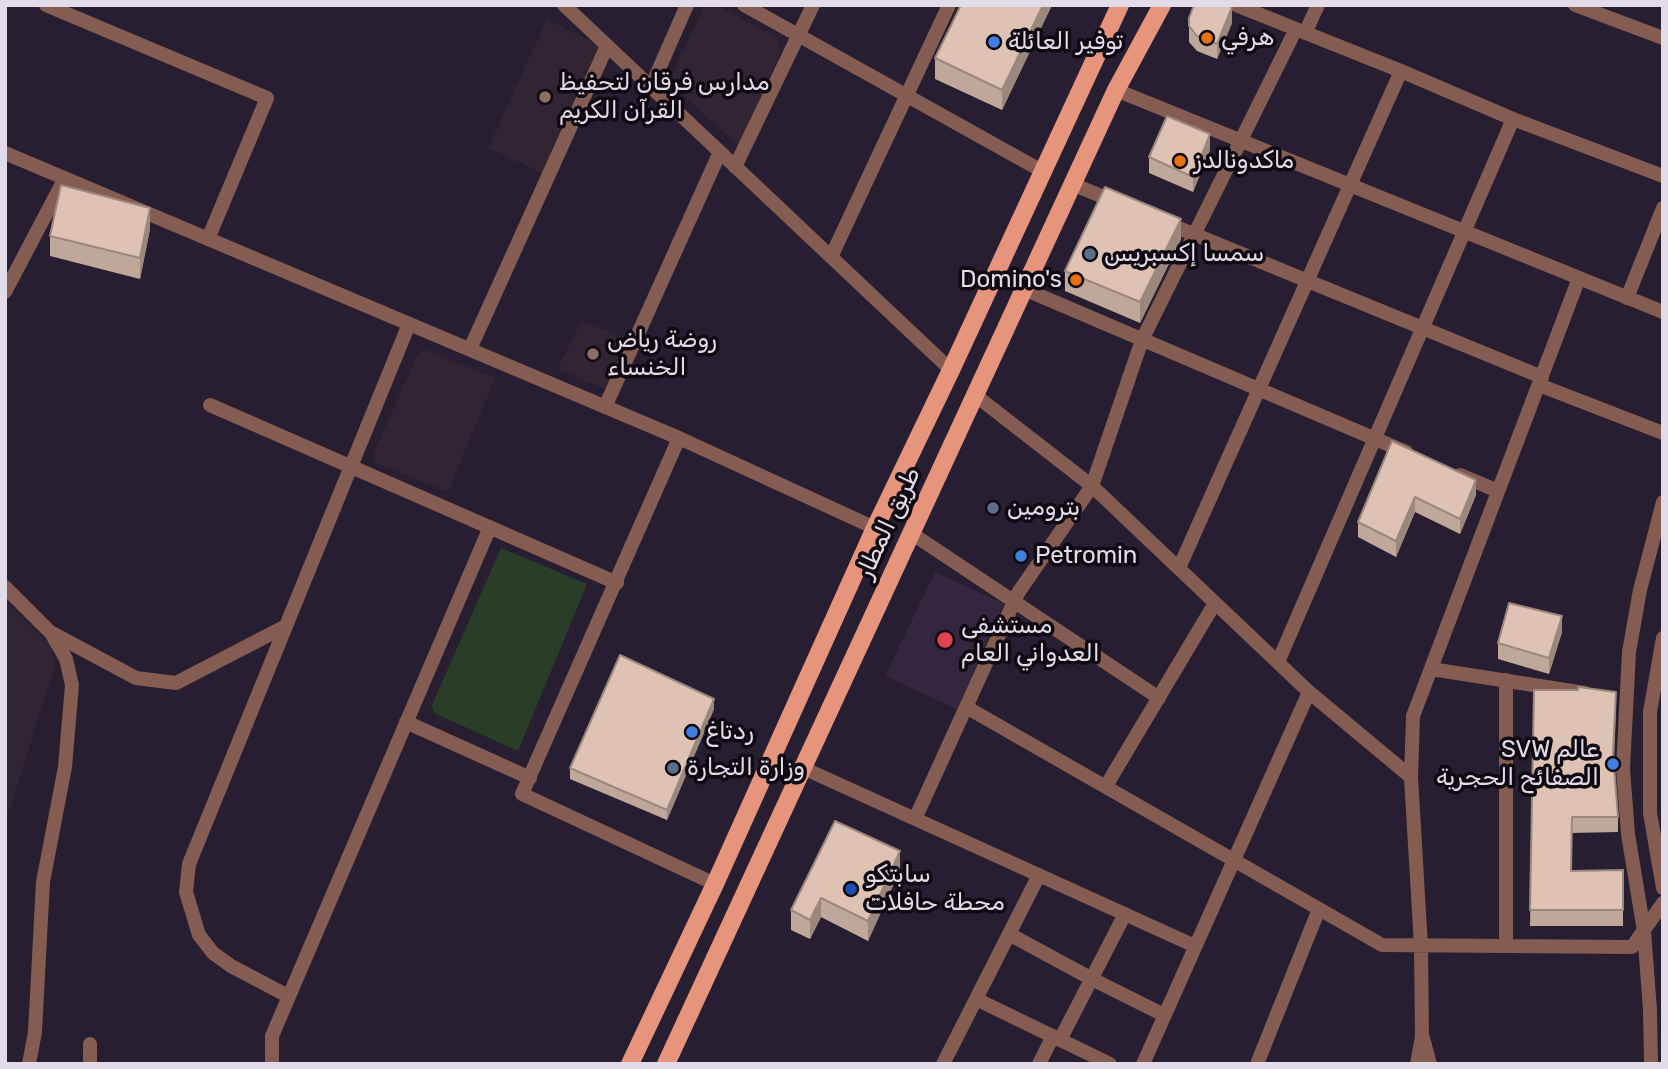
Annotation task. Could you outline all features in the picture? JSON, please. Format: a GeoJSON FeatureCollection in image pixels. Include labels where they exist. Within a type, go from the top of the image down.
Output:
{"type":"FeatureCollection","features":[{"type":"Feature","properties":{"kind":"main road","name":"طريق المطار"},"geometry":{"type":"LineString","coordinates":[[630,1064],[715,884],[875,528],[1120,5]]}},
{"type":"Feature","properties":{"kind":"main road","name":"طريق المطار"},"geometry":{"type":"LineString","coordinates":[[666,1064],[1116,90],[1162,5]]}},
{"type":"Feature","properties":{"kind":"street"},"geometry":{"type":"LineString","coordinates":[[46,5],[267,98],[208,239]]}},
{"type":"Feature","properties":{"kind":"street"},"geometry":{"type":"LineString","coordinates":[[564,5],[951,370]]}},
{"type":"Feature","properties":{"kind":"street"},"geometry":{"type":"LineString","coordinates":[[651,87],[687,5]]}},
{"type":"Feature","properties":{"kind":"street"},"geometry":{"type":"LineString","coordinates":[[744,5],[1042,172]]}},
{"type":"Feature","properties":{"kind":"street"},"geometry":{"type":"LineString","coordinates":[[735,167],[813,5]]}},
{"type":"Feature","properties":{"kind":"street"},"geometry":{"type":"LineString","coordinates":[[831,257],[949,5]]}},
{"type":"Feature","properties":{"kind":"street"},"geometry":{"type":"LineString","coordinates":[[1236,5],[1513,119],[1663,176]]}},
{"type":"Feature","properties":{"kind":"street"},"geometry":{"type":"LineString","coordinates":[[915,818],[1015,601],[1093,486],[1142,340],[1241,141],[1318,5]]}},
{"type":"Feature","properties":{"kind":"street"},"geometry":{"type":"LineString","coordinates":[[1575,5],[1663,38]]}},
{"type":"Feature","properties":{"kind":"street"},"geometry":{"type":"LineString","coordinates":[[470,349],[607,46]]}},
{"type":"Feature","properties":{"kind":"street"},"geometry":{"type":"LineString","coordinates":[[1179,568],[1401,71]]}},
{"type":"Feature","properties":{"kind":"street"},"geometry":{"type":"LineString","coordinates":[[1116,90],[1663,312]]}},
{"type":"Feature","properties":{"kind":"street"},"geometry":{"type":"LineString","coordinates":[[1278,662],[1513,119]]}},
{"type":"Feature","properties":{"kind":"street"},"geometry":{"type":"LineString","coordinates":[[605,407],[720,152]]}},
{"type":"Feature","properties":{"kind":"street"},"geometry":{"type":"LineString","coordinates":[[5,153],[679,438],[875,528]]}},
{"type":"Feature","properties":{"kind":"street"},"geometry":{"type":"LineString","coordinates":[[5,292],[65,178]]}},
{"type":"Feature","properties":{"kind":"street"},"geometry":{"type":"LineString","coordinates":[[1072,184],[1422,328],[1663,433]]}},
{"type":"Feature","properties":{"kind":"street"},"geometry":{"type":"LineString","coordinates":[[1627,298],[1663,208]]}},
{"type":"Feature","properties":{"kind":"street"},"geometry":{"type":"LineString","coordinates":[[1417,1064],[1422,1036],[1421,946],[1411,778],[1413,716],[1579,278]]}},
{"type":"Feature","properties":{"kind":"street"},"geometry":{"type":"LineString","coordinates":[[1024,289],[1424,460]]}},
{"type":"Feature","properties":{"kind":"street"},"geometry":{"type":"LineString","coordinates":[[288,996],[231,966],[213,953],[199,935],[186,892],[189,864],[409,324]]}},
{"type":"Feature","properties":{"kind":"street"},"geometry":{"type":"LineString","coordinates":[[975,395],[1093,486],[1309,692],[1411,778]]}},
{"type":"Feature","properties":{"kind":"street"},"geometry":{"type":"LineString","coordinates":[[210,405],[617,583]]}},
{"type":"Feature","properties":{"kind":"street"},"geometry":{"type":"LineString","coordinates":[[679,438],[523,794],[715,884]]}},
{"type":"Feature","properties":{"kind":"street"},"geometry":{"type":"LineString","coordinates":[[1449,470],[1498,491]]}},
{"type":"Feature","properties":{"kind":"street"},"geometry":{"type":"LineString","coordinates":[[1651,1064],[1644,931],[1628,834],[1612,697],[1629,652],[1640,590],[1663,502]]}},
{"type":"Feature","properties":{"kind":"street"},"geometry":{"type":"LineString","coordinates":[[272,1064],[272,1035],[490,527]]}},
{"type":"Feature","properties":{"kind":"street"},"geometry":{"type":"LineString","coordinates":[[911,533],[1158,698]]}},
{"type":"Feature","properties":{"kind":"street"},"geometry":{"type":"LineString","coordinates":[[5,587],[51,633],[66,659],[72,685],[65,767],[43,882],[35,1032],[29,1064]]}},
{"type":"Feature","properties":{"kind":"street"},"geometry":{"type":"LineString","coordinates":[[1106,786],[1215,603]]}},
{"type":"Feature","properties":{"kind":"street"},"geometry":{"type":"LineString","coordinates":[[51,633],[136,678],[176,683],[286,625]]}},
{"type":"Feature","properties":{"kind":"street"},"geometry":{"type":"LineString","coordinates":[[1663,638],[1650,712],[1650,813],[1663,888]]}},
{"type":"Feature","properties":{"kind":"street"},"geometry":{"type":"LineString","coordinates":[[1431,669],[1612,697]]}},
{"type":"Feature","properties":{"kind":"street"},"geometry":{"type":"LineString","coordinates":[[1506,681],[1506,945]]}},
{"type":"Feature","properties":{"kind":"street"},"geometry":{"type":"LineString","coordinates":[[1143,1064],[1309,692]]}},
{"type":"Feature","properties":{"kind":"street"},"geometry":{"type":"LineString","coordinates":[[967,706],[1382,945],[1632,947],[1663,904]]}},
{"type":"Feature","properties":{"kind":"street"},"geometry":{"type":"LineString","coordinates":[[406,722],[530,778]]}},
{"type":"Feature","properties":{"kind":"street"},"geometry":{"type":"LineString","coordinates":[[803,768],[1195,946]]}},
{"type":"Feature","properties":{"kind":"street"},"geometry":{"type":"LineString","coordinates":[[943,1064],[1039,875]]}},
{"type":"Feature","properties":{"kind":"street"},"geometry":{"type":"LineString","coordinates":[[1257,1064],[1320,909]]}},
{"type":"Feature","properties":{"kind":"street"},"geometry":{"type":"LineString","coordinates":[[1039,1064],[1092,979],[1125,914]]}},
{"type":"Feature","properties":{"kind":"street"},"geometry":{"type":"LineString","coordinates":[[1009,934],[1164,1015]]}},
{"type":"Feature","properties":{"kind":"street"},"geometry":{"type":"LineString","coordinates":[[976,999],[1110,1064]]}},
{"type":"Feature","properties":{"kind":"street"},"geometry":{"type":"LineString","coordinates":[[1422,1036],[1430,1064]]}},
{"type":"Feature","properties":{"kind":"street"},"geometry":{"type":"LineString","coordinates":[[90,1044],[90,1064]]}},
{"type":"Feature","properties":{"kind":"shaded area"},"geometry":{"type":"Polygon","coordinates":[[[705,5],[716,5],[776,37],[781,51],[737,144],[673,86],[672,75],[705,5]]]}},
{"type":"Feature","properties":{"kind":"shaded area","name":"مدارس فرقان لتحفيظ القرآن الكريم"},"geometry":{"type":"Polygon","coordinates":[[[547,19],[600,46],[545,174],[488,148],[547,19]]]}},
{"type":"Feature","properties":{"kind":"shaded area","name":"روضة رياض الخنساء"},"geometry":{"type":"Polygon","coordinates":[[[582,321],[628,339],[605,389],[557,369],[582,321]]]}},
{"type":"Feature","properties":{"kind":"shaded area"},"geometry":{"type":"Polygon","coordinates":[[[426,350],[495,378],[448,492],[375,463],[373,454],[418,354],[426,350]]]}},
{"type":"Feature","properties":{"kind":"shaded area","name":"مستشفى العدواني العام"},"geometry":{"type":"Polygon","coordinates":[[[935,572],[1004,604],[957,709],[885,676],[935,572]]]}},
{"type":"Feature","properties":{"kind":"shaded area"},"geometry":{"type":"Polygon","coordinates":[[[5,600],[50,645],[55,666],[5,824],[5,600]]]}},
{"type":"Feature","properties":{"kind":"green space"},"geometry":{"type":"Polygon","coordinates":[[[501,548],[587,584],[518,751],[434,713],[432,705],[501,548]]]}},
{"type":"Feature","properties":{"kind":"building","name":"توفير العائلة"},"geometry":{"type":"Polygon","coordinates":[[[961,5],[1043,5],[1002,90],[935,58],[961,5]]]}},
{"type":"Feature","properties":{"kind":"building"},"geometry":{"type":"Polygon","coordinates":[[[1194,5],[1232,7],[1217,44],[1197,36],[1189,26],[1194,5]]]}},
{"type":"Feature","properties":{"kind":"building"},"geometry":{"type":"Polygon","coordinates":[[[1167,116],[1210,134],[1193,177],[1149,157],[1167,116]]]}},
{"type":"Feature","properties":{"kind":"building"},"geometry":{"type":"Polygon","coordinates":[[[61,185],[150,208],[140,258],[50,236],[61,185]]]}},
{"type":"Feature","properties":{"kind":"building"},"geometry":{"type":"Polygon","coordinates":[[[1105,187],[1181,219],[1140,302],[1065,271],[1105,187]]]}},
{"type":"Feature","properties":{"kind":"building"},"geometry":{"type":"Polygon","coordinates":[[[1392,441],[1476,480],[1460,519],[1415,497],[1396,541],[1358,522],[1392,441]]]}},
{"type":"Feature","properties":{"kind":"building"},"geometry":{"type":"Polygon","coordinates":[[[1509,603],[1562,616],[1549,658],[1498,643],[1509,603]]]}},
{"type":"Feature","properties":{"kind":"building"},"geometry":{"type":"Polygon","coordinates":[[[620,655],[714,699],[667,810],[570,768],[620,655]]]}},
{"type":"Feature","properties":{"kind":"building"},"geometry":{"type":"Polygon","coordinates":[[[1578,687],[1616,692],[1613,753],[1618,817],[1572,817],[1571,871],[1623,870],[1623,910],[1530,910],[1534,690],[1578,690],[1578,687]]]}},
{"type":"Feature","properties":{"kind":"building","name":"سابتكو محطة حافلات"},"geometry":{"type":"Polygon","coordinates":[[[835,821],[900,851],[868,921],[821,898],[810,920],[791,910],[835,821]]]}},
{"type":"Feature","properties":{"kind":"place","name":"هرفي"},"geometry":{"type":"Point","coordinates":[1207,38]}},
{"type":"Feature","properties":{"kind":"place","name":"توفير العائلة"},"geometry":{"type":"Point","coordinates":[994,42]}},
{"type":"Feature","properties":{"kind":"place","name":"مدارس فرقان لتحفيظ القرآن الكريم"},"geometry":{"type":"Point","coordinates":[545,97]}},
{"type":"Feature","properties":{"kind":"place","name":"ماكدونالدز"},"geometry":{"type":"Point","coordinates":[1180,161]}},
{"type":"Feature","properties":{"kind":"place","name":"سمسا إكسبريس"},"geometry":{"type":"Point","coordinates":[1090,254]}},
{"type":"Feature","properties":{"kind":"place","name":"Domino's"},"geometry":{"type":"Point","coordinates":[1076,280]}},
{"type":"Feature","properties":{"kind":"place","name":"روضة رياض الخنساء"},"geometry":{"type":"Point","coordinates":[593,354]}},
{"type":"Feature","properties":{"kind":"place","name":"بترومين"},"geometry":{"type":"Point","coordinates":[993,508]}},
{"type":"Feature","properties":{"kind":"place","name":"Petromin"},"geometry":{"type":"Point","coordinates":[1021,556]}},
{"type":"Feature","properties":{"kind":"place","name":"مستشفى العدواني العام"},"geometry":{"type":"Point","coordinates":[945,640]}},
{"type":"Feature","properties":{"kind":"place","name":"ردتاغ"},"geometry":{"type":"Point","coordinates":[692,732]}},
{"type":"Feature","properties":{"kind":"place","name":"SVW عالم الصفائح الحجرية"},"geometry":{"type":"Point","coordinates":[1613,764]}},
{"type":"Feature","properties":{"kind":"place","name":"وزارة التجارة"},"geometry":{"type":"Point","coordinates":[673,768]}},
{"type":"Feature","properties":{"kind":"place","name":"سابتكو محطة حافلات"},"geometry":{"type":"Point","coordinates":[851,889]}}]}
